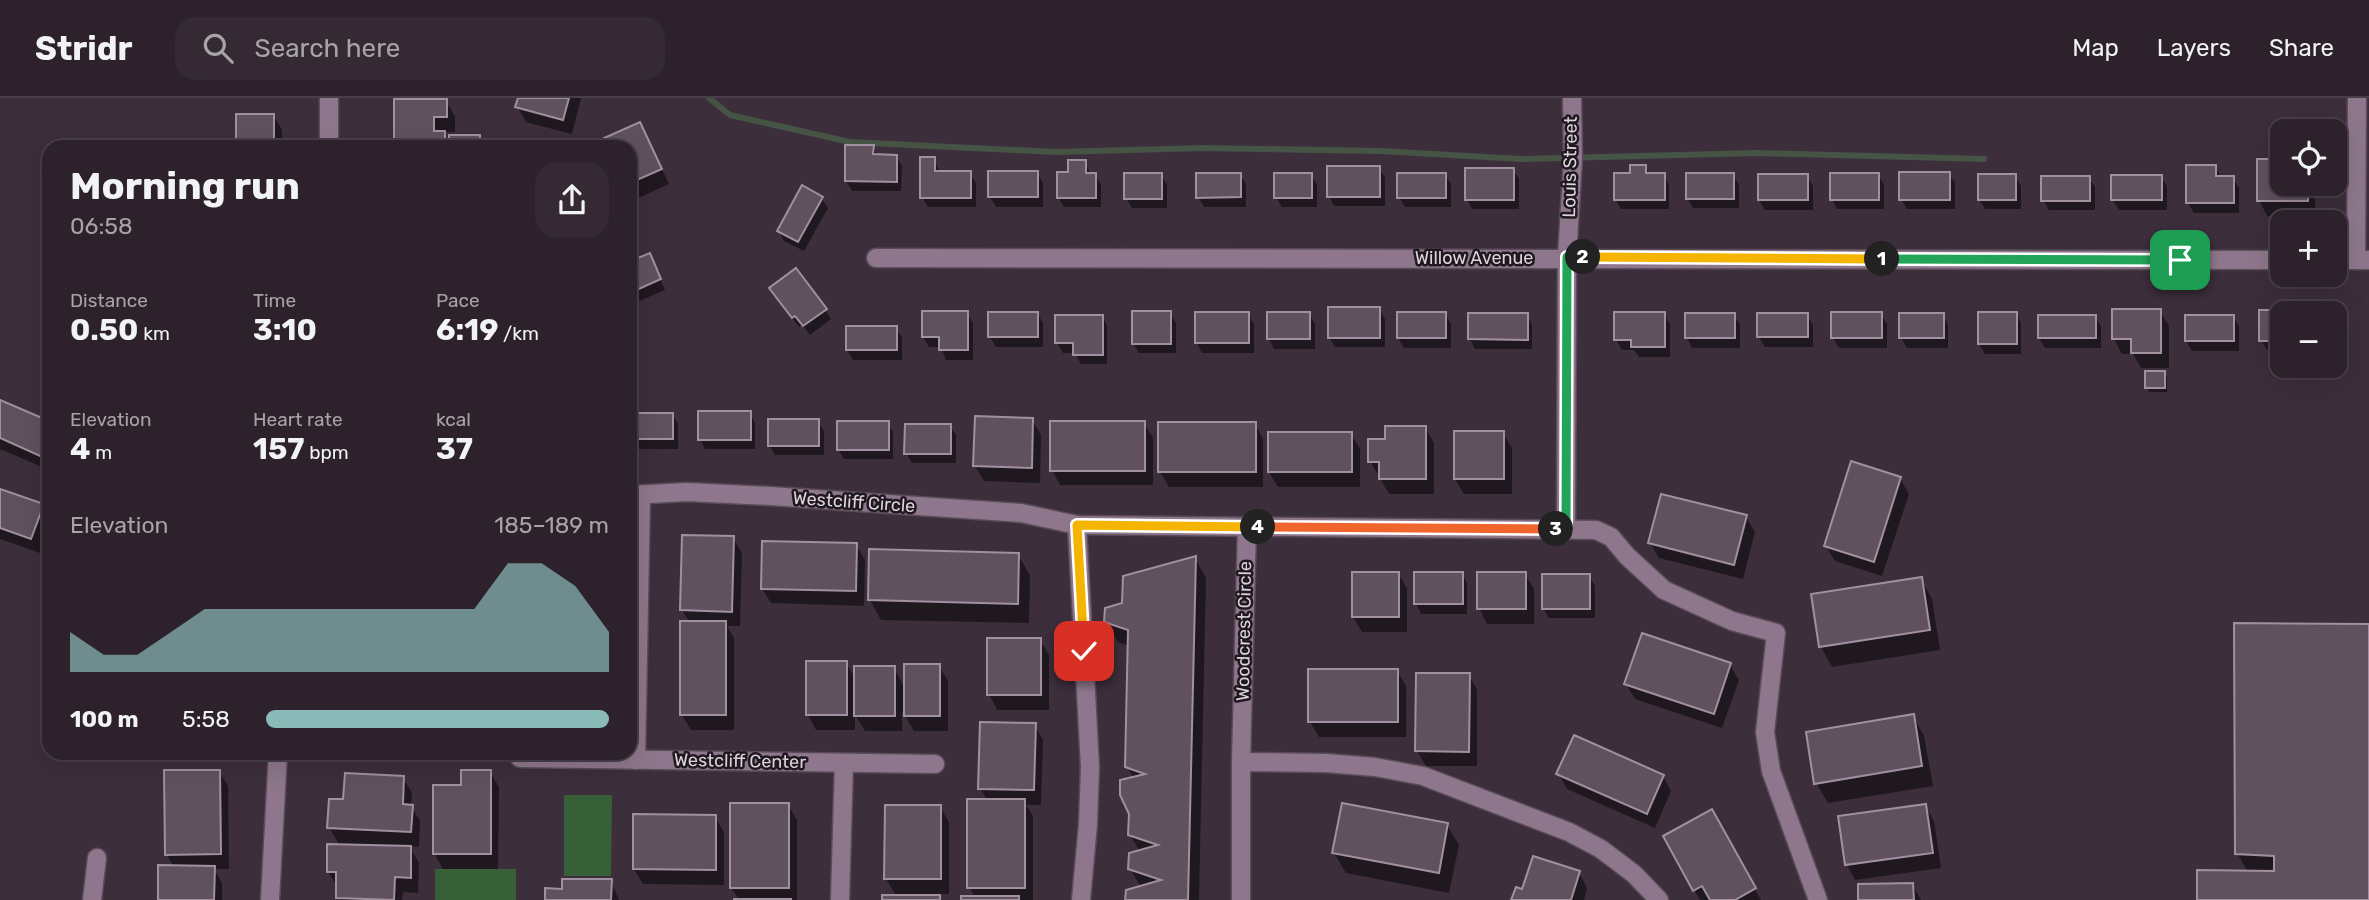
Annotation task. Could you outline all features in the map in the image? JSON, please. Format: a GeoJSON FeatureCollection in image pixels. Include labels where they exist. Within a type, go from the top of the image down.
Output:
{"type":"FeatureCollection","features":[{"type":"Feature","properties":{"kind":"street"},"geometry":{"type":"LineString","coordinates":[[329,98],[329,140]]}},
{"type":"Feature","properties":{"kind":"street","name":"Louis Street"},"geometry":{"type":"LineString","coordinates":[[1566,530],[1567,257],[1573,158],[1572,98]]}},
{"type":"Feature","properties":{"kind":"street"},"geometry":{"type":"LineString","coordinates":[[2357,98],[2363,260]]}},
{"type":"Feature","properties":{"kind":"street","name":"Willow Avenue"},"geometry":{"type":"LineString","coordinates":[[876,258],[2270,260]]}},
{"type":"Feature","properties":{"kind":"street","name":"Westcliff Circle"},"geometry":{"type":"LineString","coordinates":[[637,495],[687,492],[1021,513],[1077,525],[1247,527]]}},
{"type":"Feature","properties":{"kind":"street"},"geometry":{"type":"LineString","coordinates":[[1077,525],[1090,767],[1081,900]]}},
{"type":"Feature","properties":{"kind":"street"},"geometry":{"type":"LineString","coordinates":[[1247,527],[1596,530],[1611,537],[1627,556],[1664,590],[1732,621],[1776,633],[1765,732],[1771,771],[1818,900]]}},
{"type":"Feature","properties":{"kind":"street","name":"Woodcrest Circle"},"geometry":{"type":"LineString","coordinates":[[1241,900],[1241,762],[1247,527]]}},
{"type":"Feature","properties":{"kind":"street"},"geometry":{"type":"LineString","coordinates":[[270,900],[278,760]]}},
{"type":"Feature","properties":{"kind":"street","name":"Westcliff Center"},"geometry":{"type":"LineString","coordinates":[[636,760],[935,764]]}},
{"type":"Feature","properties":{"kind":"street"},"geometry":{"type":"LineString","coordinates":[[1241,762],[1326,763],[1375,767],[1423,776],[1546,823],[1601,849],[1634,874],[1659,900]]}},
{"type":"Feature","properties":{"kind":"street"},"geometry":{"type":"LineString","coordinates":[[840,900],[844,763]]}},
{"type":"Feature","properties":{"kind":"street"},"geometry":{"type":"LineString","coordinates":[[92,900],[97,858]]}},
{"type":"Feature","properties":{"kind":"green space"},"geometry":{"type":"Polygon","coordinates":[[[564,795],[612,795],[611,876],[564,876],[564,795]]]}},
{"type":"Feature","properties":{"kind":"green space"},"geometry":{"type":"Polygon","coordinates":[[[435,869],[516,869],[516,900],[435,900],[435,869]]]}},
{"type":"Feature","properties":{"kind":"building"},"geometry":{"type":"Polygon","coordinates":[[[518,98],[569,98],[563,120],[515,107],[518,98]]]}},
{"type":"Feature","properties":{"kind":"building"},"geometry":{"type":"Polygon","coordinates":[[[394,99],[447,99],[447,117],[434,117],[434,131],[445,131],[445,140],[394,140],[394,99]]]}},
{"type":"Feature","properties":{"kind":"building"},"geometry":{"type":"Polygon","coordinates":[[[236,114],[274,114],[274,140],[236,140],[236,114]]]}},
{"type":"Feature","properties":{"kind":"building"},"geometry":{"type":"Polygon","coordinates":[[[640,122],[662,169],[637,180],[637,140],[604,138],[640,122]]]}},
{"type":"Feature","properties":{"kind":"building"},"geometry":{"type":"Polygon","coordinates":[[[449,135],[480,135],[480,140],[449,140],[449,135]]]}},
{"type":"Feature","properties":{"kind":"building"},"geometry":{"type":"Polygon","coordinates":[[[845,145],[874,145],[873,154],[897,155],[897,182],[845,181],[845,145]]]}},
{"type":"Feature","properties":{"kind":"building"},"geometry":{"type":"Polygon","coordinates":[[[920,157],[935,157],[935,171],[971,171],[971,198],[920,198],[920,157]]]}},
{"type":"Feature","properties":{"kind":"building"},"geometry":{"type":"Polygon","coordinates":[[[2257,159],[2270,159],[2270,196],[2308,196],[2308,201],[2257,201],[2257,159]]]}},
{"type":"Feature","properties":{"kind":"building"},"geometry":{"type":"Polygon","coordinates":[[[1068,160],[1086,160],[1086,173],[1096,173],[1096,198],[1057,198],[1057,172],[1068,172],[1068,160]]]}},
{"type":"Feature","properties":{"kind":"building"},"geometry":{"type":"Polygon","coordinates":[[[1630,165],[1646,165],[1646,173],[1665,173],[1665,200],[1614,200],[1614,173],[1630,173],[1630,165]]]}},
{"type":"Feature","properties":{"kind":"building"},"geometry":{"type":"Polygon","coordinates":[[[2186,165],[2216,165],[2216,176],[2234,176],[2234,203],[2186,203],[2186,165]]]}},
{"type":"Feature","properties":{"kind":"building"},"geometry":{"type":"Polygon","coordinates":[[[1327,166],[1380,166],[1380,197],[1327,197],[1327,166]]]}},
{"type":"Feature","properties":{"kind":"building"},"geometry":{"type":"Polygon","coordinates":[[[1465,168],[1514,168],[1514,200],[1465,200],[1465,168]]]}},
{"type":"Feature","properties":{"kind":"building"},"geometry":{"type":"Polygon","coordinates":[[[988,171],[1038,171],[1038,197],[988,197],[988,171]]]}},
{"type":"Feature","properties":{"kind":"building"},"geometry":{"type":"Polygon","coordinates":[[[1899,172],[1950,172],[1950,200],[1899,200],[1899,172]]]}},
{"type":"Feature","properties":{"kind":"building"},"geometry":{"type":"Polygon","coordinates":[[[1124,173],[1162,173],[1162,199],[1124,199],[1124,173]]]}},
{"type":"Feature","properties":{"kind":"building"},"geometry":{"type":"Polygon","coordinates":[[[1196,173],[1241,173],[1241,197],[1196,198],[1196,173]]]}},
{"type":"Feature","properties":{"kind":"building"},"geometry":{"type":"Polygon","coordinates":[[[1274,173],[1312,173],[1312,198],[1274,198],[1274,173]]]}},
{"type":"Feature","properties":{"kind":"building"},"geometry":{"type":"Polygon","coordinates":[[[1397,173],[1446,173],[1446,198],[1397,198],[1397,173]]]}},
{"type":"Feature","properties":{"kind":"building"},"geometry":{"type":"Polygon","coordinates":[[[1686,173],[1734,173],[1734,199],[1686,199],[1686,173]]]}},
{"type":"Feature","properties":{"kind":"building"},"geometry":{"type":"Polygon","coordinates":[[[1830,173],[1879,173],[1879,200],[1830,200],[1830,173]]]}},
{"type":"Feature","properties":{"kind":"building"},"geometry":{"type":"Polygon","coordinates":[[[1758,174],[1808,174],[1808,200],[1758,200],[1758,174]]]}},
{"type":"Feature","properties":{"kind":"building"},"geometry":{"type":"Polygon","coordinates":[[[1978,174],[2016,174],[2016,200],[1978,200],[1978,174]]]}},
{"type":"Feature","properties":{"kind":"building"},"geometry":{"type":"Polygon","coordinates":[[[2111,175],[2162,175],[2162,200],[2111,200],[2111,175]]]}},
{"type":"Feature","properties":{"kind":"building"},"geometry":{"type":"Polygon","coordinates":[[[2041,176],[2090,176],[2090,201],[2041,201],[2041,176]]]}},
{"type":"Feature","properties":{"kind":"building"},"geometry":{"type":"Polygon","coordinates":[[[802,185],[823,197],[798,242],[777,231],[802,185]]]}},
{"type":"Feature","properties":{"kind":"building"},"geometry":{"type":"Polygon","coordinates":[[[650,253],[661,279],[637,290],[637,256],[638,258],[650,253]]]}},
{"type":"Feature","properties":{"kind":"building"},"geometry":{"type":"Polygon","coordinates":[[[796,268],[827,309],[803,326],[795,316],[792,318],[769,288],[796,268]]]}},
{"type":"Feature","properties":{"kind":"building"},"geometry":{"type":"Polygon","coordinates":[[[1328,307],[1380,307],[1380,338],[1328,338],[1328,307]]]}},
{"type":"Feature","properties":{"kind":"building"},"geometry":{"type":"Polygon","coordinates":[[[2112,309],[2161,309],[2161,353],[2131,353],[2131,339],[2112,339],[2112,309]]]}},
{"type":"Feature","properties":{"kind":"building"},"geometry":{"type":"Polygon","coordinates":[[[2259,310],[2270,310],[2270,341],[2259,341],[2259,310]]]}},
{"type":"Feature","properties":{"kind":"building"},"geometry":{"type":"Polygon","coordinates":[[[922,311],[968,311],[968,350],[939,350],[939,337],[922,337],[922,311]]]}},
{"type":"Feature","properties":{"kind":"building"},"geometry":{"type":"Polygon","coordinates":[[[1132,311],[1171,311],[1171,344],[1132,344],[1132,311]]]}},
{"type":"Feature","properties":{"kind":"building"},"geometry":{"type":"Polygon","coordinates":[[[988,312],[1038,312],[1038,337],[988,337],[988,312]]]}},
{"type":"Feature","properties":{"kind":"building"},"geometry":{"type":"Polygon","coordinates":[[[1195,312],[1249,312],[1249,343],[1195,343],[1195,312]]]}},
{"type":"Feature","properties":{"kind":"building"},"geometry":{"type":"Polygon","coordinates":[[[1267,312],[1310,312],[1310,339],[1267,339],[1267,312]]]}},
{"type":"Feature","properties":{"kind":"building"},"geometry":{"type":"Polygon","coordinates":[[[1397,312],[1446,312],[1446,338],[1397,338],[1397,312]]]}},
{"type":"Feature","properties":{"kind":"building"},"geometry":{"type":"Polygon","coordinates":[[[1614,312],[1665,312],[1665,347],[1631,347],[1631,340],[1614,340],[1614,312]]]}},
{"type":"Feature","properties":{"kind":"building"},"geometry":{"type":"Polygon","coordinates":[[[1831,312],[1882,312],[1882,338],[1831,338],[1831,312]]]}},
{"type":"Feature","properties":{"kind":"building"},"geometry":{"type":"Polygon","coordinates":[[[1978,312],[2017,312],[2017,344],[1978,344],[1978,312]]]}},
{"type":"Feature","properties":{"kind":"building"},"geometry":{"type":"Polygon","coordinates":[[[1468,313],[1528,313],[1528,340],[1468,339],[1468,313]]]}},
{"type":"Feature","properties":{"kind":"building"},"geometry":{"type":"Polygon","coordinates":[[[1685,313],[1735,313],[1735,338],[1685,338],[1685,313]]]}},
{"type":"Feature","properties":{"kind":"building"},"geometry":{"type":"Polygon","coordinates":[[[1757,313],[1808,313],[1808,337],[1757,337],[1757,313]]]}},
{"type":"Feature","properties":{"kind":"building"},"geometry":{"type":"Polygon","coordinates":[[[1899,313],[1944,313],[1944,338],[1899,338],[1899,313]]]}},
{"type":"Feature","properties":{"kind":"building"},"geometry":{"type":"Polygon","coordinates":[[[1055,315],[1103,315],[1103,355],[1073,355],[1073,343],[1055,343],[1055,315]]]}},
{"type":"Feature","properties":{"kind":"building"},"geometry":{"type":"Polygon","coordinates":[[[2038,315],[2096,315],[2096,338],[2038,338],[2038,315]]]}},
{"type":"Feature","properties":{"kind":"building"},"geometry":{"type":"Polygon","coordinates":[[[2185,315],[2234,315],[2234,341],[2185,341],[2185,315]]]}},
{"type":"Feature","properties":{"kind":"building"},"geometry":{"type":"Polygon","coordinates":[[[846,326],[897,326],[897,350],[846,350],[846,326]]]}},
{"type":"Feature","properties":{"kind":"building"},"geometry":{"type":"Polygon","coordinates":[[[2145,371],[2165,371],[2165,388],[2145,388],[2145,371]]]}},
{"type":"Feature","properties":{"kind":"building"},"geometry":{"type":"Polygon","coordinates":[[[0,400],[42,418],[42,457],[0,438],[0,400]]]}},
{"type":"Feature","properties":{"kind":"building"},"geometry":{"type":"Polygon","coordinates":[[[698,411],[751,411],[751,440],[698,440],[698,411]]]}},
{"type":"Feature","properties":{"kind":"building"},"geometry":{"type":"Polygon","coordinates":[[[637,413],[673,413],[673,439],[637,439],[637,413]]]}},
{"type":"Feature","properties":{"kind":"building"},"geometry":{"type":"Polygon","coordinates":[[[975,416],[1033,418],[1032,468],[973,466],[975,416]]]}},
{"type":"Feature","properties":{"kind":"building"},"geometry":{"type":"Polygon","coordinates":[[[768,419],[819,419],[819,446],[768,446],[768,419]]]}},
{"type":"Feature","properties":{"kind":"building"},"geometry":{"type":"Polygon","coordinates":[[[837,421],[889,421],[889,450],[837,450],[837,421]]]}},
{"type":"Feature","properties":{"kind":"building"},"geometry":{"type":"Polygon","coordinates":[[[1050,421],[1145,421],[1145,471],[1050,471],[1050,421]]]}},
{"type":"Feature","properties":{"kind":"building"},"geometry":{"type":"Polygon","coordinates":[[[1158,422],[1256,422],[1256,472],[1158,472],[1158,422]]]}},
{"type":"Feature","properties":{"kind":"building"},"geometry":{"type":"Polygon","coordinates":[[[905,424],[951,424],[951,454],[904,454],[905,424]]]}},
{"type":"Feature","properties":{"kind":"building"},"geometry":{"type":"Polygon","coordinates":[[[1385,426],[1426,426],[1426,479],[1379,479],[1379,462],[1368,462],[1368,439],[1385,439],[1385,426]]]}},
{"type":"Feature","properties":{"kind":"building"},"geometry":{"type":"Polygon","coordinates":[[[1454,431],[1504,431],[1504,479],[1454,479],[1454,431]]]}},
{"type":"Feature","properties":{"kind":"building"},"geometry":{"type":"Polygon","coordinates":[[[1268,432],[1352,432],[1352,472],[1268,472],[1268,432]]]}},
{"type":"Feature","properties":{"kind":"building"},"geometry":{"type":"Polygon","coordinates":[[[1851,461],[1901,477],[1874,562],[1824,546],[1851,461]]]}},
{"type":"Feature","properties":{"kind":"building"},"geometry":{"type":"Polygon","coordinates":[[[0,489],[42,503],[31,539],[0,528],[0,489]]]}},
{"type":"Feature","properties":{"kind":"building"},"geometry":{"type":"Polygon","coordinates":[[[1661,494],[1747,515],[1734,565],[1648,543],[1661,494]]]}},
{"type":"Feature","properties":{"kind":"building"},"geometry":{"type":"Polygon","coordinates":[[[682,535],[734,536],[732,612],[680,610],[682,535]]]}},
{"type":"Feature","properties":{"kind":"building"},"geometry":{"type":"Polygon","coordinates":[[[762,541],[857,543],[856,591],[761,589],[762,541]]]}},
{"type":"Feature","properties":{"kind":"building"},"geometry":{"type":"Polygon","coordinates":[[[869,549],[1019,553],[1018,604],[868,600],[869,549]]]}},
{"type":"Feature","properties":{"kind":"building"},"geometry":{"type":"Polygon","coordinates":[[[1196,556],[1188,900],[1125,900],[1126,890],[1161,880],[1128,869],[1129,853],[1158,845],[1128,835],[1129,814],[1120,795],[1120,780],[1145,774],[1125,767],[1128,630],[1104,622],[1105,608],[1122,603],[1123,576],[1196,556]]]}},
{"type":"Feature","properties":{"kind":"building"},"geometry":{"type":"Polygon","coordinates":[[[1352,572],[1399,572],[1399,617],[1352,617],[1352,572]]]}},
{"type":"Feature","properties":{"kind":"building"},"geometry":{"type":"Polygon","coordinates":[[[1414,572],[1463,572],[1463,604],[1414,604],[1414,572]]]}},
{"type":"Feature","properties":{"kind":"building"},"geometry":{"type":"Polygon","coordinates":[[[1477,572],[1526,572],[1526,609],[1477,609],[1477,572]]]}},
{"type":"Feature","properties":{"kind":"building"},"geometry":{"type":"Polygon","coordinates":[[[1542,574],[1590,574],[1590,609],[1542,609],[1542,574]]]}},
{"type":"Feature","properties":{"kind":"building"},"geometry":{"type":"Polygon","coordinates":[[[1922,577],[1930,630],[1819,647],[1811,594],[1922,577]]]}},
{"type":"Feature","properties":{"kind":"building"},"geometry":{"type":"Polygon","coordinates":[[[680,621],[726,621],[726,715],[680,715],[680,621]]]}},
{"type":"Feature","properties":{"kind":"building"},"geometry":{"type":"Polygon","coordinates":[[[2234,623],[2369,624],[2369,900],[2197,900],[2197,870],[2274,871],[2274,856],[2235,854],[2234,623]]]}},
{"type":"Feature","properties":{"kind":"building"},"geometry":{"type":"Polygon","coordinates":[[[1642,633],[1731,663],[1714,714],[1624,684],[1642,633]]]}},
{"type":"Feature","properties":{"kind":"building"},"geometry":{"type":"Polygon","coordinates":[[[987,638],[1041,638],[1041,695],[987,695],[987,638]]]}},
{"type":"Feature","properties":{"kind":"building"},"geometry":{"type":"Polygon","coordinates":[[[806,661],[847,661],[847,715],[806,715],[806,661]]]}},
{"type":"Feature","properties":{"kind":"building"},"geometry":{"type":"Polygon","coordinates":[[[904,664],[940,664],[940,716],[904,716],[904,664]]]}},
{"type":"Feature","properties":{"kind":"building"},"geometry":{"type":"Polygon","coordinates":[[[854,666],[895,666],[895,716],[854,716],[854,666]]]}},
{"type":"Feature","properties":{"kind":"building"},"geometry":{"type":"Polygon","coordinates":[[[1308,669],[1398,669],[1398,722],[1308,722],[1308,669]]]}},
{"type":"Feature","properties":{"kind":"building"},"geometry":{"type":"Polygon","coordinates":[[[1416,673],[1470,673],[1469,752],[1415,751],[1416,673]]]}},
{"type":"Feature","properties":{"kind":"building"},"geometry":{"type":"Polygon","coordinates":[[[1914,714],[1922,766],[1814,784],[1806,732],[1914,714]]]}},
{"type":"Feature","properties":{"kind":"building"},"geometry":{"type":"Polygon","coordinates":[[[980,722],[1036,723],[1034,790],[978,789],[980,722]]]}},
{"type":"Feature","properties":{"kind":"building"},"geometry":{"type":"Polygon","coordinates":[[[1574,735],[1664,775],[1647,814],[1556,774],[1574,735]]]}},
{"type":"Feature","properties":{"kind":"building"},"geometry":{"type":"Polygon","coordinates":[[[164,770],[220,770],[221,854],[165,855],[164,770]]]}},
{"type":"Feature","properties":{"kind":"building"},"geometry":{"type":"Polygon","coordinates":[[[461,770],[491,770],[491,854],[433,854],[433,785],[461,785],[461,770]]]}},
{"type":"Feature","properties":{"kind":"building"},"geometry":{"type":"Polygon","coordinates":[[[345,773],[404,776],[403,804],[413,805],[411,832],[327,828],[329,799],[343,799],[345,773]]]}},
{"type":"Feature","properties":{"kind":"building"},"geometry":{"type":"Polygon","coordinates":[[[967,799],[1025,799],[1025,888],[967,888],[967,799]]]}},
{"type":"Feature","properties":{"kind":"building"},"geometry":{"type":"Polygon","coordinates":[[[730,803],[789,803],[789,888],[730,888],[730,803]]]}},
{"type":"Feature","properties":{"kind":"building"},"geometry":{"type":"Polygon","coordinates":[[[1342,803],[1448,823],[1439,873],[1332,853],[1342,803]]]}},
{"type":"Feature","properties":{"kind":"building"},"geometry":{"type":"Polygon","coordinates":[[[1926,804],[1933,853],[1845,865],[1838,816],[1926,804]]]}},
{"type":"Feature","properties":{"kind":"building"},"geometry":{"type":"Polygon","coordinates":[[[885,805],[941,805],[941,879],[884,879],[885,805]]]}},
{"type":"Feature","properties":{"kind":"building"},"geometry":{"type":"Polygon","coordinates":[[[1712,809],[1756,888],[1735,900],[1710,900],[1702,886],[1693,891],[1663,836],[1712,809]]]}},
{"type":"Feature","properties":{"kind":"building"},"geometry":{"type":"Polygon","coordinates":[[[633,814],[716,815],[716,870],[633,869],[633,814]]]}},
{"type":"Feature","properties":{"kind":"building"},"geometry":{"type":"Polygon","coordinates":[[[327,844],[411,846],[411,878],[395,877],[394,900],[336,898],[336,872],[327,872],[327,844]]]}},
{"type":"Feature","properties":{"kind":"building"},"geometry":{"type":"Polygon","coordinates":[[[1533,856],[1580,871],[1571,900],[1511,900],[1516,887],[1522,889],[1533,856]]]}},
{"type":"Feature","properties":{"kind":"building"},"geometry":{"type":"Polygon","coordinates":[[[158,865],[215,866],[214,900],[158,900],[158,865]]]}},
{"type":"Feature","properties":{"kind":"building"},"geometry":{"type":"Polygon","coordinates":[[[562,879],[612,879],[611,900],[545,900],[545,888],[562,889],[562,879]]]}},
{"type":"Feature","properties":{"kind":"building"},"geometry":{"type":"Polygon","coordinates":[[[1913,883],[1914,900],[1858,900],[1858,884],[1913,883]]]}},
{"type":"Feature","properties":{"kind":"building"},"geometry":{"type":"Polygon","coordinates":[[[882,895],[940,895],[940,900],[882,900],[882,895]]]}},
{"type":"Feature","properties":{"kind":"building"},"geometry":{"type":"Polygon","coordinates":[[[961,896],[1019,896],[1019,900],[961,900],[961,896]]]}},
{"type":"Feature","properties":{"kind":"building"},"geometry":{"type":"Polygon","coordinates":[[[791,899],[791,900],[734,900],[791,899]]]}},
{"type":"Feature","properties":{"kind":"waterway"},"geometry":{"type":"LineString","coordinates":[[709,98],[730,115],[850,142],[1056,152],[1204,148],[1380,151],[1521,159],[1756,153],[1984,159]]}},
{"type":"Feature","properties":{"kind":"route"},"geometry":{"type":"LineString","coordinates":[[1084,651],[1077,525],[1566,530],[1567,257],[2180,260]]}}]}
